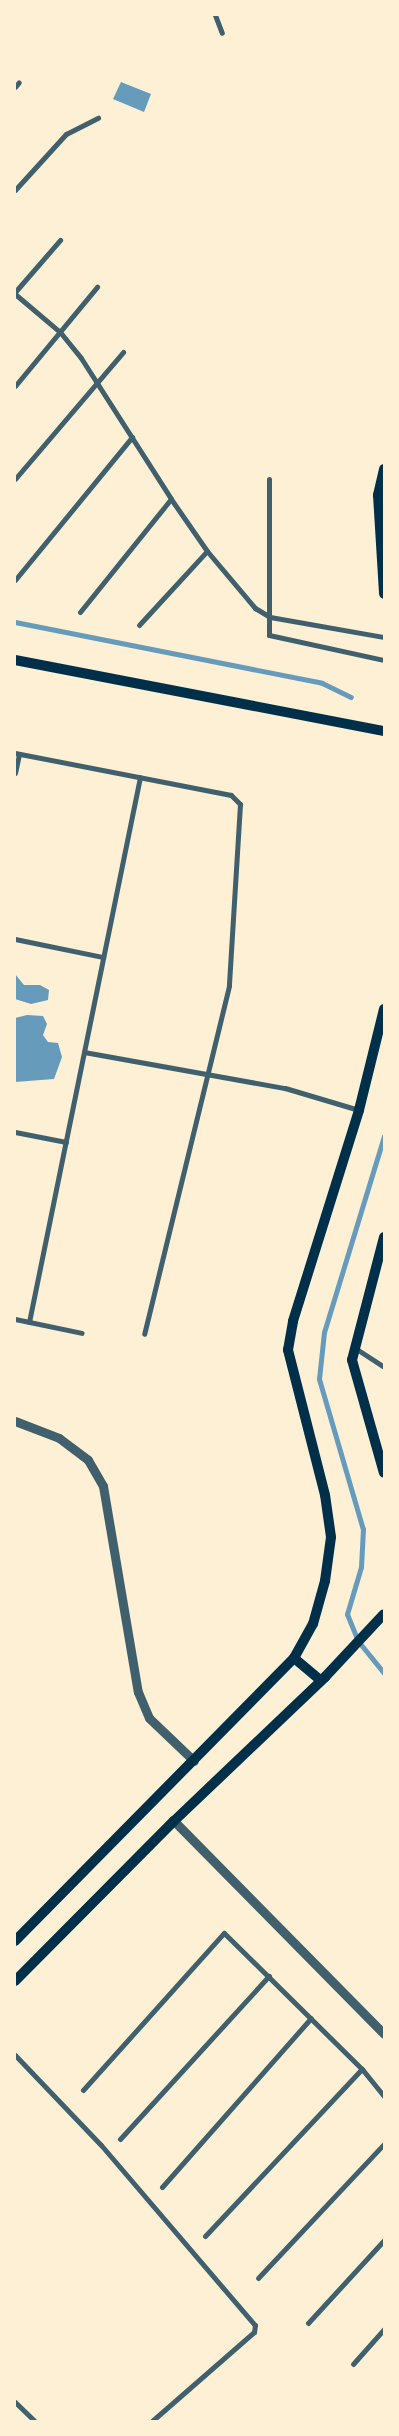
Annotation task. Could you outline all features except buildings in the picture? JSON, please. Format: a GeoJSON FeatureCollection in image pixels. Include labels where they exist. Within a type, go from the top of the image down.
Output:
{"type":"FeatureCollection","features":[{"type":"Feature","properties":{"kind":"main road"},"geometry":{"type":"LineString","coordinates":[[384,471],[378,496],[384,594]]}},
{"type":"Feature","properties":{"kind":"main road"},"geometry":{"type":"LineString","coordinates":[[15,660],[384,731]]}},
{"type":"Feature","properties":{"kind":"main road"},"geometry":{"type":"LineString","coordinates":[[15,1941],[294,1658],[313,1624],[325,1581],[331,1538],[325,1495],[288,1350],[294,1320],[359,1110],[384,1009]]}},
{"type":"Feature","properties":{"kind":"main road"},"geometry":{"type":"LineString","coordinates":[[384,1238],[352,1360],[384,1472]]}},
{"type":"Feature","properties":{"kind":"main road"},"geometry":{"type":"LineString","coordinates":[[15,1981],[174,1820],[321,1680],[384,1614]]}},
{"type":"Feature","properties":{"kind":"main road"},"geometry":{"type":"LineString","coordinates":[[294,1658],[321,1680]]}},
{"type":"Feature","properties":{"kind":"street"},"geometry":{"type":"LineString","coordinates":[[215,15],[222,33]]}},
{"type":"Feature","properties":{"kind":"street"},"geometry":{"type":"LineString","coordinates":[[15,190],[66,134],[98,118]]}},
{"type":"Feature","properties":{"kind":"street"},"geometry":{"type":"LineString","coordinates":[[60,240],[15,293],[60,332],[98,381],[171,499],[208,551],[254,608],[270,617],[384,637]]}},
{"type":"Feature","properties":{"kind":"street"},"geometry":{"type":"LineString","coordinates":[[15,386],[97,287]]}},
{"type":"Feature","properties":{"kind":"street"},"geometry":{"type":"LineString","coordinates":[[15,479],[123,352]]}},
{"type":"Feature","properties":{"kind":"street"},"geometry":{"type":"LineString","coordinates":[[15,580],[132,437]]}},
{"type":"Feature","properties":{"kind":"street"},"geometry":{"type":"LineString","coordinates":[[269,479],[270,635],[384,660]]}},
{"type":"Feature","properties":{"kind":"street"},"geometry":{"type":"LineString","coordinates":[[80,612],[171,499]]}},
{"type":"Feature","properties":{"kind":"street"},"geometry":{"type":"LineString","coordinates":[[139,625],[208,551]]}},
{"type":"Feature","properties":{"kind":"street"},"geometry":{"type":"LineString","coordinates":[[15,773],[17,753],[233,797],[240,802],[241,811],[229,986],[210,1073],[144,1334]]}},
{"type":"Feature","properties":{"kind":"street"},"geometry":{"type":"LineString","coordinates":[[29,1322],[140,778]]}},
{"type":"Feature","properties":{"kind":"street"},"geometry":{"type":"LineString","coordinates":[[15,939],[104,956]]}},
{"type":"Feature","properties":{"kind":"street"},"geometry":{"type":"LineString","coordinates":[[84,1052],[210,1073],[285,1088],[359,1110]]}},
{"type":"Feature","properties":{"kind":"street"},"geometry":{"type":"LineString","coordinates":[[15,1132],[66,1142]]}},
{"type":"Feature","properties":{"kind":"street"},"geometry":{"type":"LineString","coordinates":[[15,1319],[82,1333]]}},
{"type":"Feature","properties":{"kind":"street"},"geometry":{"type":"LineString","coordinates":[[354,1348],[384,1367]]}},
{"type":"Feature","properties":{"kind":"street"},"geometry":{"type":"LineString","coordinates":[[15,1421],[58,1438],[88,1460],[103,1486],[138,1692],[149,1718],[194,1761]]}},
{"type":"Feature","properties":{"kind":"street"},"geometry":{"type":"LineString","coordinates":[[174,1820],[384,2034]]}},
{"type":"Feature","properties":{"kind":"street"},"geometry":{"type":"LineString","coordinates":[[83,2090],[224,1933],[362,2070],[384,2096]]}},
{"type":"Feature","properties":{"kind":"street"},"geometry":{"type":"LineString","coordinates":[[120,2139],[269,1976]]}},
{"type":"Feature","properties":{"kind":"street"},"geometry":{"type":"LineString","coordinates":[[162,2187],[310,2018]]}},
{"type":"Feature","properties":{"kind":"street"},"geometry":{"type":"LineString","coordinates":[[15,2056],[101,2145],[255,2325],[254,2332],[152,2421]]}},
{"type":"Feature","properties":{"kind":"street"},"geometry":{"type":"LineString","coordinates":[[204,2236],[362,2070]]}},
{"type":"Feature","properties":{"kind":"street"},"geometry":{"type":"LineString","coordinates":[[258,2278],[384,2144]]}},
{"type":"Feature","properties":{"kind":"street"},"geometry":{"type":"LineString","coordinates":[[308,2323],[384,2240]]}},
{"type":"Feature","properties":{"kind":"street"},"geometry":{"type":"LineString","coordinates":[[353,2364],[384,2329]]}},
{"type":"Feature","properties":{"kind":"street"},"geometry":{"type":"LineString","coordinates":[[15,2402],[35,2421]]}},
{"type":"Feature","properties":{"kind":"water"},"geometry":{"type":"Polygon","coordinates":[[[121,82],[151,94],[144,112],[113,99],[121,82]]]}},
{"type":"Feature","properties":{"kind":"water"},"geometry":{"type":"Polygon","coordinates":[[[15,974],[24,985],[40,985],[49,990],[48,1000],[31,1004],[15,999],[15,974]]]}},
{"type":"Feature","properties":{"kind":"water"},"geometry":{"type":"Polygon","coordinates":[[[27,1015],[43,1016],[47,1024],[43,1035],[48,1042],[58,1043],[62,1057],[54,1079],[15,1082],[15,1018],[27,1015]]]}},
{"type":"Feature","properties":{"kind":"waterway"},"geometry":{"type":"LineString","coordinates":[[15,622],[322,683],[351,697]]}},
{"type":"Feature","properties":{"kind":"waterway"},"geometry":{"type":"LineString","coordinates":[[384,1136],[324,1332],[319,1379],[363,1529],[361,1567],[347,1614],[358,1641],[384,1673]]}}]}
